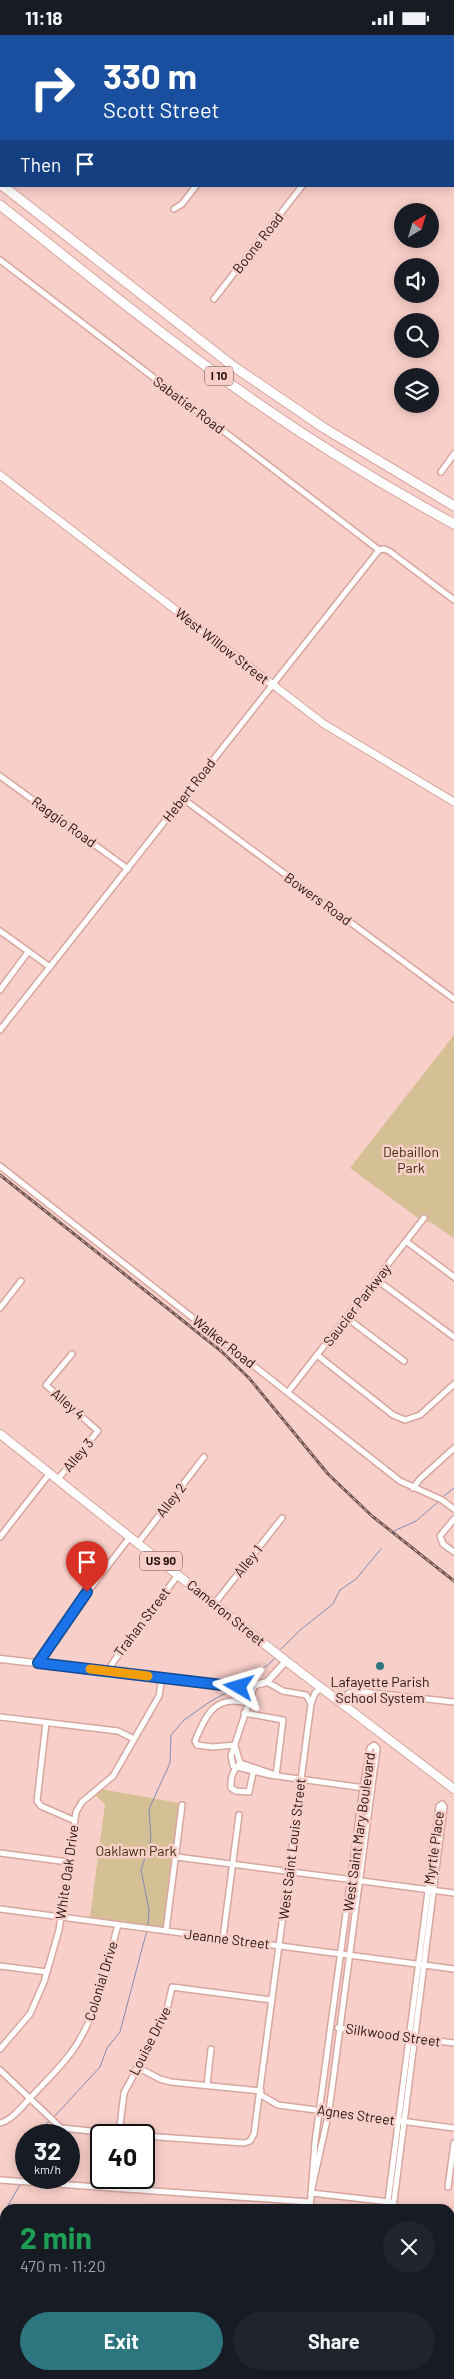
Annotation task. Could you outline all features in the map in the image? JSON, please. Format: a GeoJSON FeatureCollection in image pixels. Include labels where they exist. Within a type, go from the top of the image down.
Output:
{"type":"FeatureCollection","features":[{"type":"Feature","properties":{"kind":"highway","name":"I 10"},"geometry":{"type":"LineString","coordinates":[[5,187],[234,366],[332,433],[454,506]]}},
{"type":"Feature","properties":{"kind":"highway","name":"I 10"},"geometry":{"type":"LineString","coordinates":[[0,205],[234,387],[346,462],[454,524]]}},
{"type":"Feature","properties":{"kind":"main road","name":"West Willow Street"},"geometry":{"type":"LineString","coordinates":[[0,475],[332,730],[454,803]]}},
{"type":"Feature","properties":{"kind":"main road","name":"Cameron Street"},"geometry":{"type":"LineString","coordinates":[[0,1434],[286,1661],[454,1789]]}},
{"type":"Feature","properties":{"kind":"street"},"geometry":{"type":"LineString","coordinates":[[174,209],[182,204],[195,187]]}},
{"type":"Feature","properties":{"kind":"street","name":"Boone Road"},"geometry":{"type":"LineString","coordinates":[[214,299],[301,187]]}},
{"type":"Feature","properties":{"kind":"street","name":"Sabatier Road"},"geometry":{"type":"LineString","coordinates":[[0,260],[379,550],[389,551],[454,600]]}},
{"type":"Feature","properties":{"kind":"street"},"geometry":{"type":"LineString","coordinates":[[441,472],[454,455]]}},
{"type":"Feature","properties":{"kind":"street","name":"Hebert Road"},"geometry":{"type":"LineString","coordinates":[[1,1028],[379,550]]}},
{"type":"Feature","properties":{"kind":"street","name":"Raggio Road"},"geometry":{"type":"LineString","coordinates":[[0,776],[128,869]]}},
{"type":"Feature","properties":{"kind":"street","name":"Bowers Road"},"geometry":{"type":"LineString","coordinates":[[182,798],[454,999]]}},
{"type":"Feature","properties":{"kind":"street"},"geometry":{"type":"LineString","coordinates":[[0,931],[50,967]]}},
{"type":"Feature","properties":{"kind":"street"},"geometry":{"type":"LineString","coordinates":[[0,989],[2,981],[28,952]]}},
{"type":"Feature","properties":{"kind":"street","name":"Walker Road"},"geometry":{"type":"LineString","coordinates":[[0,1166],[400,1481],[442,1500],[454,1509]]}},
{"type":"Feature","properties":{"kind":"street","name":"Saucier Parkway"},"geometry":{"type":"LineString","coordinates":[[288,1392],[424,1218]]}},
{"type":"Feature","properties":{"kind":"street"},"geometry":{"type":"LineString","coordinates":[[407,1242],[454,1277]]}},
{"type":"Feature","properties":{"kind":"street"},"geometry":{"type":"LineString","coordinates":[[377,1280],[454,1337]]}},
{"type":"Feature","properties":{"kind":"street"},"geometry":{"type":"LineString","coordinates":[[0,1308],[21,1281]]}},
{"type":"Feature","properties":{"kind":"street"},"geometry":{"type":"LineString","coordinates":[[347,1318],[404,1361]]}},
{"type":"Feature","properties":{"kind":"street","name":"Alley 4"},"geometry":{"type":"LineString","coordinates":[[72,1355],[46,1385],[98,1431]]}},
{"type":"Feature","properties":{"kind":"street"},"geometry":{"type":"LineString","coordinates":[[317,1355],[393,1415],[405,1420],[420,1415],[454,1384]]}},
{"type":"Feature","properties":{"kind":"street","name":"Alley 3"},"geometry":{"type":"LineString","coordinates":[[58,1479],[98,1431]]}},
{"type":"Feature","properties":{"kind":"street"},"geometry":{"type":"LineString","coordinates":[[413,1488],[420,1479],[454,1448]]}},
{"type":"Feature","properties":{"kind":"street","name":"Alley 2"},"geometry":{"type":"LineString","coordinates":[[138,1543],[204,1457]]}},
{"type":"Feature","properties":{"kind":"street"},"geometry":{"type":"LineString","coordinates":[[0,1537],[50,1473]]}},
{"type":"Feature","properties":{"kind":"street","name":"Alley 1"},"geometry":{"type":"LineString","coordinates":[[215,1603],[282,1518]]}},
{"type":"Feature","properties":{"kind":"street"},"geometry":{"type":"LineString","coordinates":[[454,1519],[441,1534],[440,1539],[454,1553]]}},
{"type":"Feature","properties":{"kind":"street"},"geometry":{"type":"LineString","coordinates":[[38,1663],[66,1620],[130,1537]]}},
{"type":"Feature","properties":{"kind":"street","name":"Trahan Street"},"geometry":{"type":"LineString","coordinates":[[108,1671],[178,1575]]}},
{"type":"Feature","properties":{"kind":"street"},"geometry":{"type":"LineString","coordinates":[[0,1659],[254,1687],[267,1682],[286,1661]]}},
{"type":"Feature","properties":{"kind":"street","name":"White Oak Drive"},"geometry":{"type":"LineString","coordinates":[[0,2049],[30,2014],[39,1997],[60,1917],[73,1821],[82,1802],[110,1779],[158,1696],[162,1677]]}},
{"type":"Feature","properties":{"kind":"street"},"geometry":{"type":"LineString","coordinates":[[267,1682],[283,1691],[306,1695],[311,1704]]}},
{"type":"Feature","properties":{"kind":"street"},"geometry":{"type":"LineString","coordinates":[[235,1768],[231,1760],[247,1703],[254,1687]]}},
{"type":"Feature","properties":{"kind":"street"},"geometry":{"type":"LineString","coordinates":[[311,1704],[315,1693],[321,1688]]}},
{"type":"Feature","properties":{"kind":"street"},"geometry":{"type":"LineString","coordinates":[[340,1702],[349,1693],[355,1691],[454,1702]]}},
{"type":"Feature","properties":{"kind":"street"},"geometry":{"type":"LineString","coordinates":[[235,1745],[228,1744],[213,1747],[197,1745],[195,1741],[207,1715],[216,1707],[231,1700],[247,1703]]}},
{"type":"Feature","properties":{"kind":"street","name":"West Saint Louis Street"},"geometry":{"type":"LineString","coordinates":[[155,2137],[241,2143],[250,2141],[256,2129],[311,1704]]}},
{"type":"Feature","properties":{"kind":"street"},"geometry":{"type":"LineString","coordinates":[[244,1713],[283,1720],[276,1776]]}},
{"type":"Feature","properties":{"kind":"street"},"geometry":{"type":"LineString","coordinates":[[0,1717],[118,1731],[134,1739]]}},
{"type":"Feature","properties":{"kind":"street"},"geometry":{"type":"LineString","coordinates":[[46,1723],[37,1801],[41,1806],[73,1821]]}},
{"type":"Feature","properties":{"kind":"street"},"geometry":{"type":"LineString","coordinates":[[235,1745],[240,1763],[254,1770]]}},
{"type":"Feature","properties":{"kind":"street","name":"West Saint Mary Boulevard"},"geometry":{"type":"LineString","coordinates":[[310,2202],[311,2172],[321,2110],[363,1788],[370,1748],[374,1745],[377,1748],[330,2111],[311,2193]]}},
{"type":"Feature","properties":{"kind":"street"},"geometry":{"type":"LineString","coordinates":[[240,1763],[235,1768],[231,1784],[231,1788],[236,1791],[249,1792],[254,1770]]}},
{"type":"Feature","properties":{"kind":"street"},"geometry":{"type":"LineString","coordinates":[[235,1768],[301,1780],[372,1789]]}},
{"type":"Feature","properties":{"kind":"street","name":"Myrtle Place"},"geometry":{"type":"LineString","coordinates":[[388,2204],[444,1807],[442,1804],[439,1806],[431,1890]]}},
{"type":"Feature","properties":{"kind":"street"},"geometry":{"type":"LineString","coordinates":[[166,1931],[182,1805]]}},
{"type":"Feature","properties":{"kind":"street"},"geometry":{"type":"LineString","coordinates":[[223,1938],[239,1815]]}},
{"type":"Feature","properties":{"kind":"street"},"geometry":{"type":"LineString","coordinates":[[0,1853],[68,1862]]}},
{"type":"Feature","properties":{"kind":"street"},"geometry":{"type":"LineString","coordinates":[[176,1857],[454,1893]]}},
{"type":"Feature","properties":{"kind":"street","name":"Jeanne Street"},"geometry":{"type":"LineString","coordinates":[[0,1909],[454,1969]]}},
{"type":"Feature","properties":{"kind":"street","name":"Colonial Drive"},"geometry":{"type":"LineString","coordinates":[[0,2123],[9,2119],[61,2066],[84,2033],[95,2005],[118,1925]]}},
{"type":"Feature","properties":{"kind":"street"},"geometry":{"type":"LineString","coordinates":[[0,1966],[47,1972]]}},
{"type":"Feature","properties":{"kind":"street","name":"Louise Drive"},"geometry":{"type":"LineString","coordinates":[[120,2124],[124,2093],[166,2014],[172,1987],[272,2000]]}},
{"type":"Feature","properties":{"kind":"street","name":"Silkwood Street"},"geometry":{"type":"LineString","coordinates":[[332,2027],[454,2043]]}},
{"type":"Feature","properties":{"kind":"street"},"geometry":{"type":"LineString","coordinates":[[206,2085],[211,2049]]}},
{"type":"Feature","properties":{"kind":"street","name":"Agnes Street"},"geometry":{"type":"LineString","coordinates":[[137,2067],[164,2081],[261,2093],[278,2105],[454,2127]]}},
{"type":"Feature","properties":{"kind":"street"},"geometry":{"type":"LineString","coordinates":[[0,2070],[61,2128],[90,2131]]}},
{"type":"Feature","properties":{"kind":"street","name":"Myrtle Place"},"geometry":{"type":"LineString","coordinates":[[394,2202],[401,2120]]}},
{"type":"Feature","properties":{"kind":"street"},"geometry":{"type":"LineString","coordinates":[[448,2187],[454,2143]]}},
{"type":"Feature","properties":{"kind":"street"},"geometry":{"type":"LineString","coordinates":[[0,2179],[310,2202]]}},
{"type":"Feature","properties":{"kind":"street"},"geometry":{"type":"LineString","coordinates":[[311,2193],[394,2202]]}},
{"type":"Feature","properties":{"kind":"green space","name":"Debaillon Park"},"geometry":{"type":"Polygon","coordinates":[[[454,1035],[454,1238],[432,1223],[418,1218],[350,1168],[454,1035]]]}},
{"type":"Feature","properties":{"kind":"green space","name":"Oaklawn Park"},"geometry":{"type":"Polygon","coordinates":[[[100,1789],[179,1803],[163,1927],[90,1917],[105,1804],[95,1795],[100,1789]]]}},
{"type":"Feature","properties":{"kind":"waterway"},"geometry":{"type":"LineString","coordinates":[[444,1496],[454,1488]]}},
{"type":"Feature","properties":{"kind":"waterway"},"geometry":{"type":"LineString","coordinates":[[394,1531],[416,1521],[438,1502]]}},
{"type":"Feature","properties":{"kind":"waterway"},"geometry":{"type":"LineString","coordinates":[[281,1649],[299,1631],[333,1604],[340,1590],[356,1579],[381,1549]]}},
{"type":"Feature","properties":{"kind":"waterway"},"geometry":{"type":"LineString","coordinates":[[245,1680],[268,1665],[275,1658]]}},
{"type":"Feature","properties":{"kind":"waterway"},"geometry":{"type":"LineString","coordinates":[[148,1926],[149,1910],[141,1870],[151,1839],[149,1809],[170,1763],[171,1735],[184,1720],[211,1701],[228,1692]]}},
{"type":"Feature","properties":{"kind":"waterway"},"geometry":{"type":"LineString","coordinates":[[53,2118],[100,2067],[107,2048],[120,2032],[147,1930]]}},
{"type":"Feature","properties":{"kind":"waterway"},"geometry":{"type":"LineString","coordinates":[[46,2124],[50,2120]]}},
{"type":"Feature","properties":{"kind":"waterway"},"geometry":{"type":"LineString","coordinates":[[9,2204],[18,2189]]}},
{"type":"Feature","properties":{"kind":"railway"},"geometry":{"type":"LineString","coordinates":[[0,1175],[221,1351],[249,1378],[328,1474],[372,1516],[454,1581]]}},
{"type":"Feature","properties":{"kind":"slow traffic"},"geometry":{"type":"LineString","coordinates":[[90,1669],[148,1676]]}},
{"type":"Feature","properties":{"kind":"place","name":"Lafayette Parish School System"},"geometry":{"type":"Point","coordinates":[380,1666]}},
{"type":"Feature","properties":{"kind":"route"},"geometry":{"type":"LineString","coordinates":[[87,1592],[38,1663],[239,1687]]}}]}
